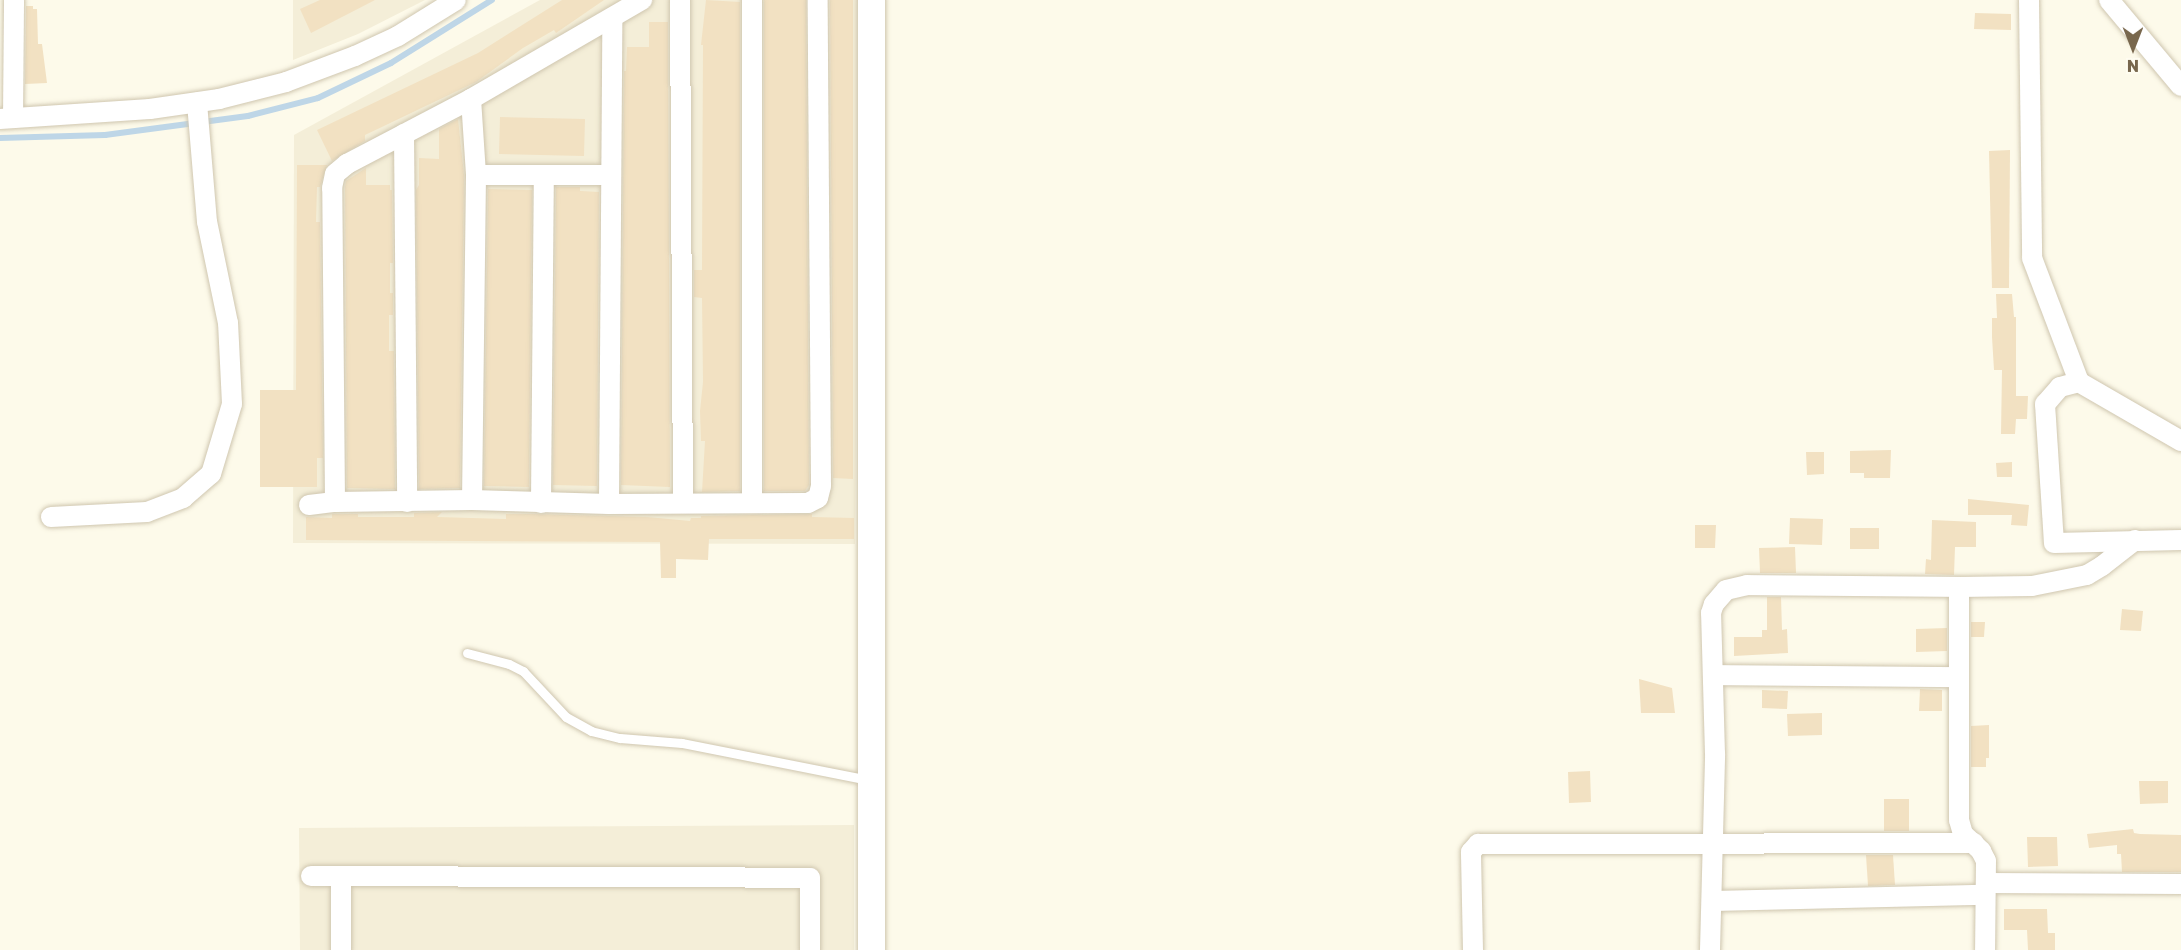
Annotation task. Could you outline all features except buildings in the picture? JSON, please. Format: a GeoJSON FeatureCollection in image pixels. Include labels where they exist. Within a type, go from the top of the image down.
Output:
{"type":"FeatureCollection","features":[{"type":"Feature","properties":{"kind":"street"},"geometry":{"type":"LineString","coordinates":[[14,0],[7,119],[117,113],[197,102],[264,88],[323,70],[398,36],[456,0]]}},
{"type":"Feature","properties":{"kind":"street"},"geometry":{"type":"LineString","coordinates":[[335,502],[333,179],[335,174],[347,164],[471,99],[642,0]]}},
{"type":"Feature","properties":{"kind":"street"},"geometry":{"type":"LineString","coordinates":[[680,0],[683,502]]}},
{"type":"Feature","properties":{"kind":"street"},"geometry":{"type":"LineString","coordinates":[[752,0],[752,503]]}},
{"type":"Feature","properties":{"kind":"street"},"geometry":{"type":"LineString","coordinates":[[309,505],[335,502],[472,500],[609,504],[808,503],[818,498],[821,486],[818,0]]}},
{"type":"Feature","properties":{"kind":"street"},"geometry":{"type":"LineString","coordinates":[[870,950],[871,0]]}},
{"type":"Feature","properties":{"kind":"street"},"geometry":{"type":"LineString","coordinates":[[2030,0],[2032,258],[2079,381],[2181,441]]}},
{"type":"Feature","properties":{"kind":"street"},"geometry":{"type":"LineString","coordinates":[[2109,0],[2181,86]]}},
{"type":"Feature","properties":{"kind":"street"},"geometry":{"type":"LineString","coordinates":[[609,504],[612,19]]}},
{"type":"Feature","properties":{"kind":"street"},"geometry":{"type":"LineString","coordinates":[[471,99],[476,175],[472,500]]}},
{"type":"Feature","properties":{"kind":"street"},"geometry":{"type":"LineString","coordinates":[[51,517],[147,513],[183,498],[211,474],[232,404],[228,323],[207,222],[197,102]]}},
{"type":"Feature","properties":{"kind":"street"},"geometry":{"type":"LineString","coordinates":[[404,134],[407,502]]}},
{"type":"Feature","properties":{"kind":"street"},"geometry":{"type":"LineString","coordinates":[[476,175],[544,177],[611,175]]}},
{"type":"Feature","properties":{"kind":"street"},"geometry":{"type":"LineString","coordinates":[[541,502],[544,177]]}},
{"type":"Feature","properties":{"kind":"street"},"geometry":{"type":"LineString","coordinates":[[2079,381],[2055,391],[2049,397],[2044,411],[2054,543],[2181,540]]}},
{"type":"Feature","properties":{"kind":"street"},"geometry":{"type":"LineString","coordinates":[[1710,950],[1713,901],[1714,675],[1711,613],[1720,596],[1733,587],[2032,586],[2087,575],[2135,540]]}},
{"type":"Feature","properties":{"kind":"street"},"geometry":{"type":"LineString","coordinates":[[1959,586],[1957,677],[1959,820],[1963,834],[1974,843],[1986,861],[1985,950]]}},
{"type":"Feature","properties":{"kind":"street"},"geometry":{"type":"LineString","coordinates":[[1714,675],[1957,677]]}},
{"type":"Feature","properties":{"kind":"street"},"geometry":{"type":"LineString","coordinates":[[1473,950],[1471,852],[1476,845],[1974,843]]}},
{"type":"Feature","properties":{"kind":"street"},"geometry":{"type":"LineString","coordinates":[[311,876],[810,878],[810,950]]}},
{"type":"Feature","properties":{"kind":"street"},"geometry":{"type":"LineString","coordinates":[[341,877],[341,950]]}},
{"type":"Feature","properties":{"kind":"street"},"geometry":{"type":"LineString","coordinates":[[1713,901],[1985,889],[2181,884]]}},
{"type":"Feature","properties":{"kind":"lane"},"geometry":{"type":"LineString","coordinates":[[466,653],[523,670],[567,717],[591,731],[620,738],[682,743],[871,781]]}},
{"type":"Feature","properties":{"kind":"shaded area"},"geometry":{"type":"Polygon","coordinates":[[[293,0],[425,0],[358,34],[293,60],[293,0]]]}},
{"type":"Feature","properties":{"kind":"shaded area"},"geometry":{"type":"Polygon","coordinates":[[[540,0],[860,0],[855,544],[293,543],[294,135],[540,0]]]}},
{"type":"Feature","properties":{"kind":"shaded area"},"geometry":{"type":"Polygon","coordinates":[[[854,825],[854,950],[300,950],[299,828],[854,825]]]}},
{"type":"Feature","properties":{"kind":"waterway"},"geometry":{"type":"LineString","coordinates":[[0,138],[105,135],[248,116],[318,98],[391,63],[492,0]]}}]}
